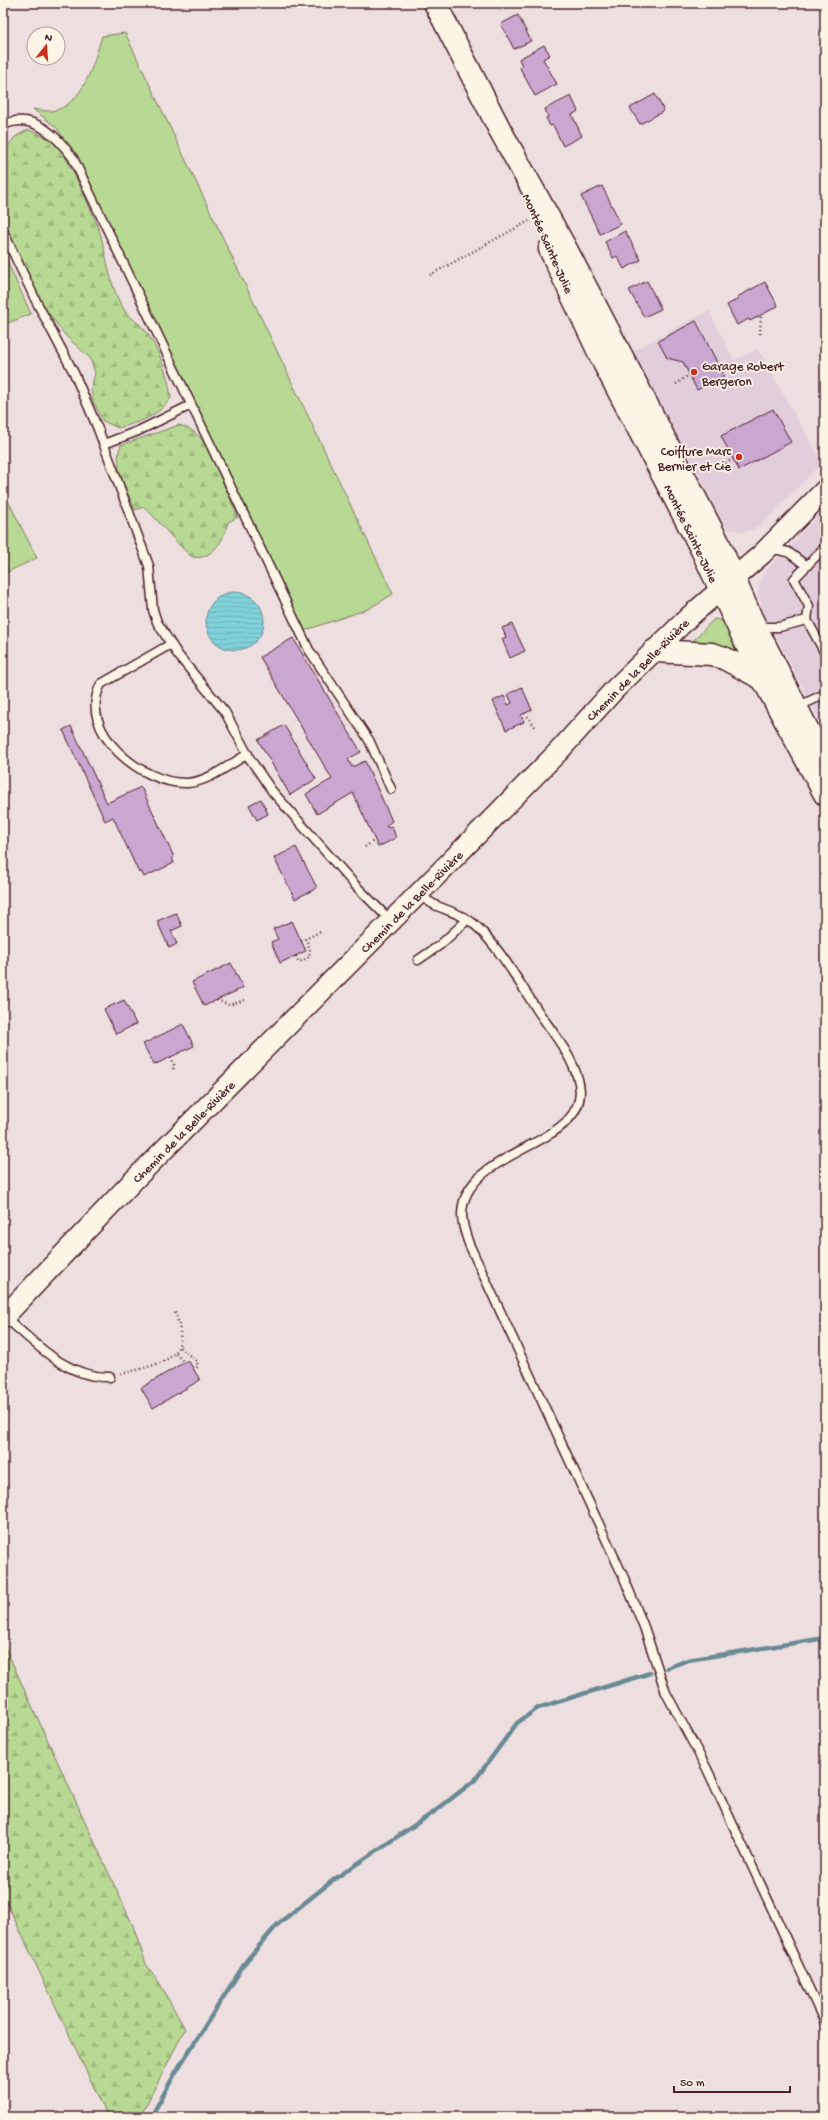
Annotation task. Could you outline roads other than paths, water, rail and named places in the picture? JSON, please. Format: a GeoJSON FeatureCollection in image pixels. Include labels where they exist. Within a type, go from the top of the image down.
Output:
{"type":"FeatureCollection","features":[{"type":"Feature","properties":{"kind":"main road","name":"Montée Sainte-Julie"},"geometry":{"type":"LineString","coordinates":[[435,3],[505,139],[570,256],[718,542],[727,584],[763,679],[825,794]]}},
{"type":"Feature","properties":{"kind":"main road","name":"Montée Sainte-Julie"},"geometry":{"type":"LineString","coordinates":[[505,139],[537,217],[605,365],[702,550],[756,627],[825,764]]}},
{"type":"Feature","properties":{"kind":"main road"},"geometry":{"type":"LineString","coordinates":[[654,651],[718,656],[763,679]]}},
{"type":"Feature","properties":{"kind":"street","name":"Chemin de la Belle-Rivière"},"geometry":{"type":"LineString","coordinates":[[4,1318],[133,1181],[418,894],[654,651],[768,548],[825,490]]}},
{"type":"Feature","properties":{"kind":"lane"},"geometry":{"type":"LineString","coordinates":[[3,124],[20,120],[42,126],[64,145],[73,158],[309,650],[369,740],[391,789]]}},
{"type":"Feature","properties":{"kind":"lane"},"geometry":{"type":"LineString","coordinates":[[3,231],[36,301],[74,373],[104,444],[149,566],[153,610],[157,622],[171,644],[225,712],[248,754],[272,791],[305,830],[391,921]]}},
{"type":"Feature","properties":{"kind":"lane"},"geometry":{"type":"LineString","coordinates":[[104,444],[191,405]]}},
{"type":"Feature","properties":{"kind":"lane"},"geometry":{"type":"LineString","coordinates":[[825,547],[794,579],[809,606],[807,620],[825,652]]}},
{"type":"Feature","properties":{"kind":"lane"},"geometry":{"type":"LineString","coordinates":[[768,548],[788,552],[807,566]]}},
{"type":"Feature","properties":{"kind":"lane"},"geometry":{"type":"LineString","coordinates":[[756,627],[779,627],[807,620]]}},
{"type":"Feature","properties":{"kind":"lane"},"geometry":{"type":"LineString","coordinates":[[171,644],[101,684],[96,694],[96,705],[101,730],[107,739],[126,759],[137,767],[175,783],[195,782],[248,754]]}},
{"type":"Feature","properties":{"kind":"lane"},"geometry":{"type":"LineString","coordinates":[[796,708],[825,694]]}},
{"type":"Feature","properties":{"kind":"lane"},"geometry":{"type":"LineString","coordinates":[[418,894],[433,905],[458,914],[474,924],[500,956],[564,1050],[578,1080],[580,1090],[574,1112],[568,1121],[544,1138],[499,1162],[474,1182],[468,1191],[462,1214],[462,1224],[469,1244],[624,1578],[644,1627],[666,1693],[707,1769],[825,2022]]}},
{"type":"Feature","properties":{"kind":"lane"},"geometry":{"type":"LineString","coordinates":[[418,960],[440,945],[467,920]]}},
{"type":"Feature","properties":{"kind":"lane"},"geometry":{"type":"LineString","coordinates":[[4,1318],[59,1362],[72,1370],[95,1377],[110,1377]]}},
{"type":"Feature","properties":{"kind":"water"},"geometry":{"type":"Polygon","coordinates":[[[229,592],[241,592],[256,600],[264,615],[264,627],[256,642],[241,650],[229,650],[214,642],[206,627],[206,615],[214,600],[229,592]]]}},
{"type":"Feature","properties":{"kind":"waterway"},"geometry":{"type":"LineString","coordinates":[[667,1668],[688,1660],[825,1638]]}},
{"type":"Feature","properties":{"kind":"waterway"},"geometry":{"type":"LineString","coordinates":[[151,2117],[177,2070],[247,1960],[278,1924],[336,1878],[434,1812],[475,1780],[517,1723],[538,1708],[650,1673]]}},
{"type":"Feature","properties":{"kind":"place","name":"Garage Robert Bergeron"},"geometry":{"type":"Point","coordinates":[694,372]}},
{"type":"Feature","properties":{"kind":"place","name":"Coiffure Marc Bernier et Cie"},"geometry":{"type":"Point","coordinates":[739,457]}}]}
